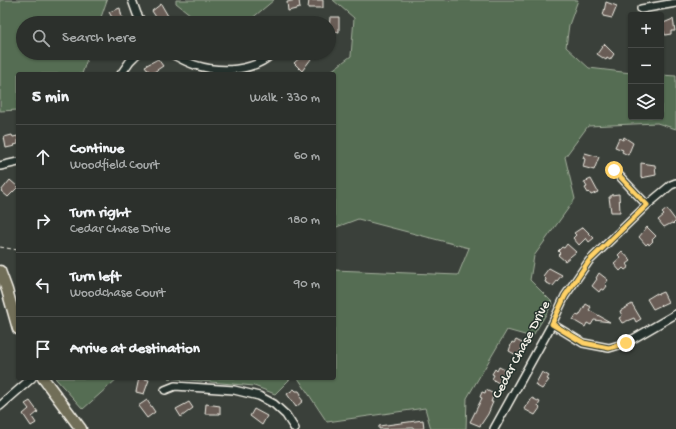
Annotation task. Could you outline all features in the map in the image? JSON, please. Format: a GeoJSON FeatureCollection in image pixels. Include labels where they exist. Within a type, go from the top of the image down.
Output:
{"type":"FeatureCollection","features":[{"type":"Feature","properties":{"kind":"main road"},"geometry":{"type":"LineString","coordinates":[[0,271],[8,290],[16,321]]}},
{"type":"Feature","properties":{"kind":"main road"},"geometry":{"type":"LineString","coordinates":[[44,380],[81,429]]}},
{"type":"Feature","properties":{"kind":"street"},"geometry":{"type":"LineString","coordinates":[[132,0],[138,16]]}},
{"type":"Feature","properties":{"kind":"street"},"geometry":{"type":"LineString","coordinates":[[641,10],[676,3]]}},
{"type":"Feature","properties":{"kind":"street"},"geometry":{"type":"LineString","coordinates":[[123,72],[131,60]]}},
{"type":"Feature","properties":{"kind":"street"},"geometry":{"type":"LineString","coordinates":[[185,60],[195,65],[221,69],[246,68],[265,60]]}},
{"type":"Feature","properties":{"kind":"street"},"geometry":{"type":"LineString","coordinates":[[0,166],[16,162]]}},
{"type":"Feature","properties":{"kind":"street"},"geometry":{"type":"LineString","coordinates":[[614,170],[647,205]]}},
{"type":"Feature","properties":{"kind":"street","name":"Cedar Chase Drive"},"geometry":{"type":"LineString","coordinates":[[494,429],[552,324],[565,296],[589,261],[647,205],[671,185],[676,184]]}},
{"type":"Feature","properties":{"kind":"street"},"geometry":{"type":"LineString","coordinates":[[552,324],[584,343],[609,348],[626,343],[676,314]]}},
{"type":"Feature","properties":{"kind":"street"},"geometry":{"type":"LineString","coordinates":[[0,406],[30,380]]}},
{"type":"Feature","properties":{"kind":"street"},"geometry":{"type":"LineString","coordinates":[[165,390],[175,386],[234,390],[259,396],[274,404],[286,415],[295,429]]}},
{"type":"Feature","properties":{"kind":"path"},"geometry":{"type":"LineString","coordinates":[[0,247],[16,250]]}},
{"type":"Feature","properties":{"kind":"green space"},"geometry":{"type":"Polygon","coordinates":[[[0,0],[107,0],[101,16],[16,16],[16,60],[87,60],[83,72],[16,72],[16,110],[0,111],[0,0]]]}},
{"type":"Feature","properties":{"kind":"green space"},"geometry":{"type":"Polygon","coordinates":[[[176,0],[274,0],[255,16],[192,16],[176,3],[176,0]]]}},
{"type":"Feature","properties":{"kind":"green space"},"geometry":{"type":"Polygon","coordinates":[[[333,0],[578,0],[569,25],[566,47],[589,68],[628,73],[628,120],[664,120],[664,75],[676,76],[676,129],[657,123],[588,126],[565,157],[575,199],[534,256],[530,280],[553,303],[532,337],[507,330],[467,398],[466,429],[431,429],[425,408],[327,422],[299,380],[336,380],[336,270],[458,275],[469,248],[358,219],[336,227],[336,72],[330,72],[351,56],[354,18],[333,0]]]}},
{"type":"Feature","properties":{"kind":"green space"},"geometry":{"type":"Polygon","coordinates":[[[57,380],[116,380],[83,409],[57,380]]]}},
{"type":"Feature","properties":{"kind":"green space"},"geometry":{"type":"Polygon","coordinates":[[[190,380],[289,380],[275,394],[254,386],[190,380]]]}},
{"type":"Feature","properties":{"kind":"building"},"geometry":{"type":"Polygon","coordinates":[[[299,0],[300,8],[288,11],[287,2],[299,0]]]}},
{"type":"Feature","properties":{"kind":"building"},"geometry":{"type":"Polygon","coordinates":[[[309,0],[323,0],[323,8],[308,8],[309,0]]]}},
{"type":"Feature","properties":{"kind":"building"},"geometry":{"type":"Polygon","coordinates":[[[606,2],[617,6],[612,18],[603,16],[606,2]]]}},
{"type":"Feature","properties":{"kind":"building"},"geometry":{"type":"Polygon","coordinates":[[[161,4],[168,16],[155,16],[152,11],[161,4]]]}},
{"type":"Feature","properties":{"kind":"building"},"geometry":{"type":"Polygon","coordinates":[[[120,8],[122,16],[111,16],[109,12],[120,8]]]}},
{"type":"Feature","properties":{"kind":"building"},"geometry":{"type":"Polygon","coordinates":[[[336,17],[339,17],[339,32],[336,32],[336,17]]]}},
{"type":"Feature","properties":{"kind":"building"},"geometry":{"type":"Polygon","coordinates":[[[673,19],[675,31],[671,31],[671,34],[665,35],[664,23],[673,19]]]}},
{"type":"Feature","properties":{"kind":"building"},"geometry":{"type":"Polygon","coordinates":[[[604,44],[614,54],[610,60],[607,58],[606,60],[597,54],[604,44]]]}},
{"type":"Feature","properties":{"kind":"building"},"geometry":{"type":"Polygon","coordinates":[[[159,60],[163,66],[154,72],[150,72],[145,66],[159,60]]]}},
{"type":"Feature","properties":{"kind":"building"},"geometry":{"type":"Polygon","coordinates":[[[297,60],[310,60],[302,71],[294,63],[297,60]]]}},
{"type":"Feature","properties":{"kind":"building"},"geometry":{"type":"Polygon","coordinates":[[[12,135],[13,137],[16,136],[15,146],[6,148],[4,137],[12,135]]]}},
{"type":"Feature","properties":{"kind":"building"},"geometry":{"type":"Polygon","coordinates":[[[624,137],[633,143],[628,155],[622,152],[623,150],[615,147],[619,138],[623,140],[624,137]]]}},
{"type":"Feature","properties":{"kind":"building"},"geometry":{"type":"Polygon","coordinates":[[[585,153],[599,157],[594,170],[583,167],[585,159],[583,158],[585,153]]]}},
{"type":"Feature","properties":{"kind":"building"},"geometry":{"type":"Polygon","coordinates":[[[641,163],[655,165],[656,175],[641,178],[641,163]]]}},
{"type":"Feature","properties":{"kind":"building"},"geometry":{"type":"Polygon","coordinates":[[[591,179],[598,192],[591,195],[585,188],[587,187],[584,182],[591,179]]]}},
{"type":"Feature","properties":{"kind":"building"},"geometry":{"type":"Polygon","coordinates":[[[10,180],[16,185],[16,189],[8,197],[1,191],[10,180]]]}},
{"type":"Feature","properties":{"kind":"building"},"geometry":{"type":"Polygon","coordinates":[[[619,194],[620,212],[611,212],[609,197],[611,197],[611,195],[619,194]]]}},
{"type":"Feature","properties":{"kind":"building"},"geometry":{"type":"Polygon","coordinates":[[[667,209],[676,221],[673,224],[672,223],[664,227],[658,220],[664,215],[662,213],[667,209]]]}},
{"type":"Feature","properties":{"kind":"building"},"geometry":{"type":"Polygon","coordinates":[[[583,227],[594,238],[589,242],[586,238],[579,245],[573,238],[576,235],[574,233],[583,227]]]}},
{"type":"Feature","properties":{"kind":"building"},"geometry":{"type":"Polygon","coordinates":[[[647,227],[656,236],[649,245],[648,243],[646,245],[639,237],[647,227]]]}},
{"type":"Feature","properties":{"kind":"building"},"geometry":{"type":"Polygon","coordinates":[[[567,244],[576,252],[565,261],[558,255],[560,253],[558,251],[562,247],[564,248],[567,244]]]}},
{"type":"Feature","properties":{"kind":"building"},"geometry":{"type":"Polygon","coordinates":[[[622,251],[631,261],[627,264],[629,267],[625,270],[623,268],[620,271],[614,264],[621,258],[618,255],[622,251]]]}},
{"type":"Feature","properties":{"kind":"building"},"geometry":{"type":"Polygon","coordinates":[[[549,268],[562,275],[553,286],[545,282],[546,279],[543,276],[549,268]]]}},
{"type":"Feature","properties":{"kind":"building"},"geometry":{"type":"Polygon","coordinates":[[[599,273],[608,280],[605,284],[607,286],[604,290],[601,289],[599,292],[592,286],[599,273]]]}},
{"type":"Feature","properties":{"kind":"building"},"geometry":{"type":"Polygon","coordinates":[[[663,292],[668,302],[653,309],[647,299],[657,293],[663,292]]]}},
{"type":"Feature","properties":{"kind":"building"},"geometry":{"type":"Polygon","coordinates":[[[586,304],[591,307],[589,310],[610,322],[594,320],[591,325],[587,323],[585,327],[573,320],[576,315],[579,316],[586,304]]]}},
{"type":"Feature","properties":{"kind":"building"},"geometry":{"type":"Polygon","coordinates":[[[632,304],[641,319],[636,322],[634,318],[622,323],[619,318],[622,316],[620,311],[632,304]]]}},
{"type":"Feature","properties":{"kind":"building"},"geometry":{"type":"Polygon","coordinates":[[[516,340],[524,344],[518,356],[509,351],[512,342],[514,343],[516,340]]]}},
{"type":"Feature","properties":{"kind":"building"},"geometry":{"type":"Polygon","coordinates":[[[499,367],[509,372],[502,385],[492,379],[494,375],[492,374],[495,369],[497,371],[499,367]]]}},
{"type":"Feature","properties":{"kind":"building"},"geometry":{"type":"Polygon","coordinates":[[[542,372],[549,376],[547,379],[549,380],[542,389],[535,385],[542,372]]]}},
{"type":"Feature","properties":{"kind":"building"},"geometry":{"type":"Polygon","coordinates":[[[139,380],[149,380],[144,394],[136,392],[139,380]]]}},
{"type":"Feature","properties":{"kind":"building"},"geometry":{"type":"Polygon","coordinates":[[[294,389],[299,391],[301,394],[300,397],[303,401],[296,407],[287,394],[294,389]]]}},
{"type":"Feature","properties":{"kind":"building"},"geometry":{"type":"Polygon","coordinates":[[[486,390],[494,394],[491,402],[493,402],[488,414],[480,426],[470,422],[482,398],[480,397],[482,392],[485,393],[486,390]]]}},
{"type":"Feature","properties":{"kind":"building"},"geometry":{"type":"Polygon","coordinates":[[[532,398],[540,402],[538,406],[540,408],[535,415],[524,409],[532,398]]]}},
{"type":"Feature","properties":{"kind":"building"},"geometry":{"type":"Polygon","coordinates":[[[147,400],[155,412],[147,418],[138,406],[147,400]]]}},
{"type":"Feature","properties":{"kind":"building"},"geometry":{"type":"Polygon","coordinates":[[[30,401],[38,412],[32,417],[36,423],[31,426],[23,414],[29,409],[25,404],[30,401]]]}},
{"type":"Feature","properties":{"kind":"building"},"geometry":{"type":"Polygon","coordinates":[[[189,402],[193,408],[181,417],[176,409],[189,402]]]}},
{"type":"Feature","properties":{"kind":"building"},"geometry":{"type":"Polygon","coordinates":[[[206,404],[220,406],[220,414],[205,414],[206,404]]]}},
{"type":"Feature","properties":{"kind":"building"},"geometry":{"type":"Polygon","coordinates":[[[254,409],[267,416],[262,425],[250,416],[254,409]]]}},
{"type":"Feature","properties":{"kind":"building"},"geometry":{"type":"Polygon","coordinates":[[[423,420],[424,428],[421,429],[379,429],[379,426],[423,420]]]}},
{"type":"Feature","properties":{"kind":"route"},"geometry":{"type":"LineString","coordinates":[[614,170],[647,205],[589,261],[565,296],[552,324],[584,343],[609,348],[626,343]]}}]}
